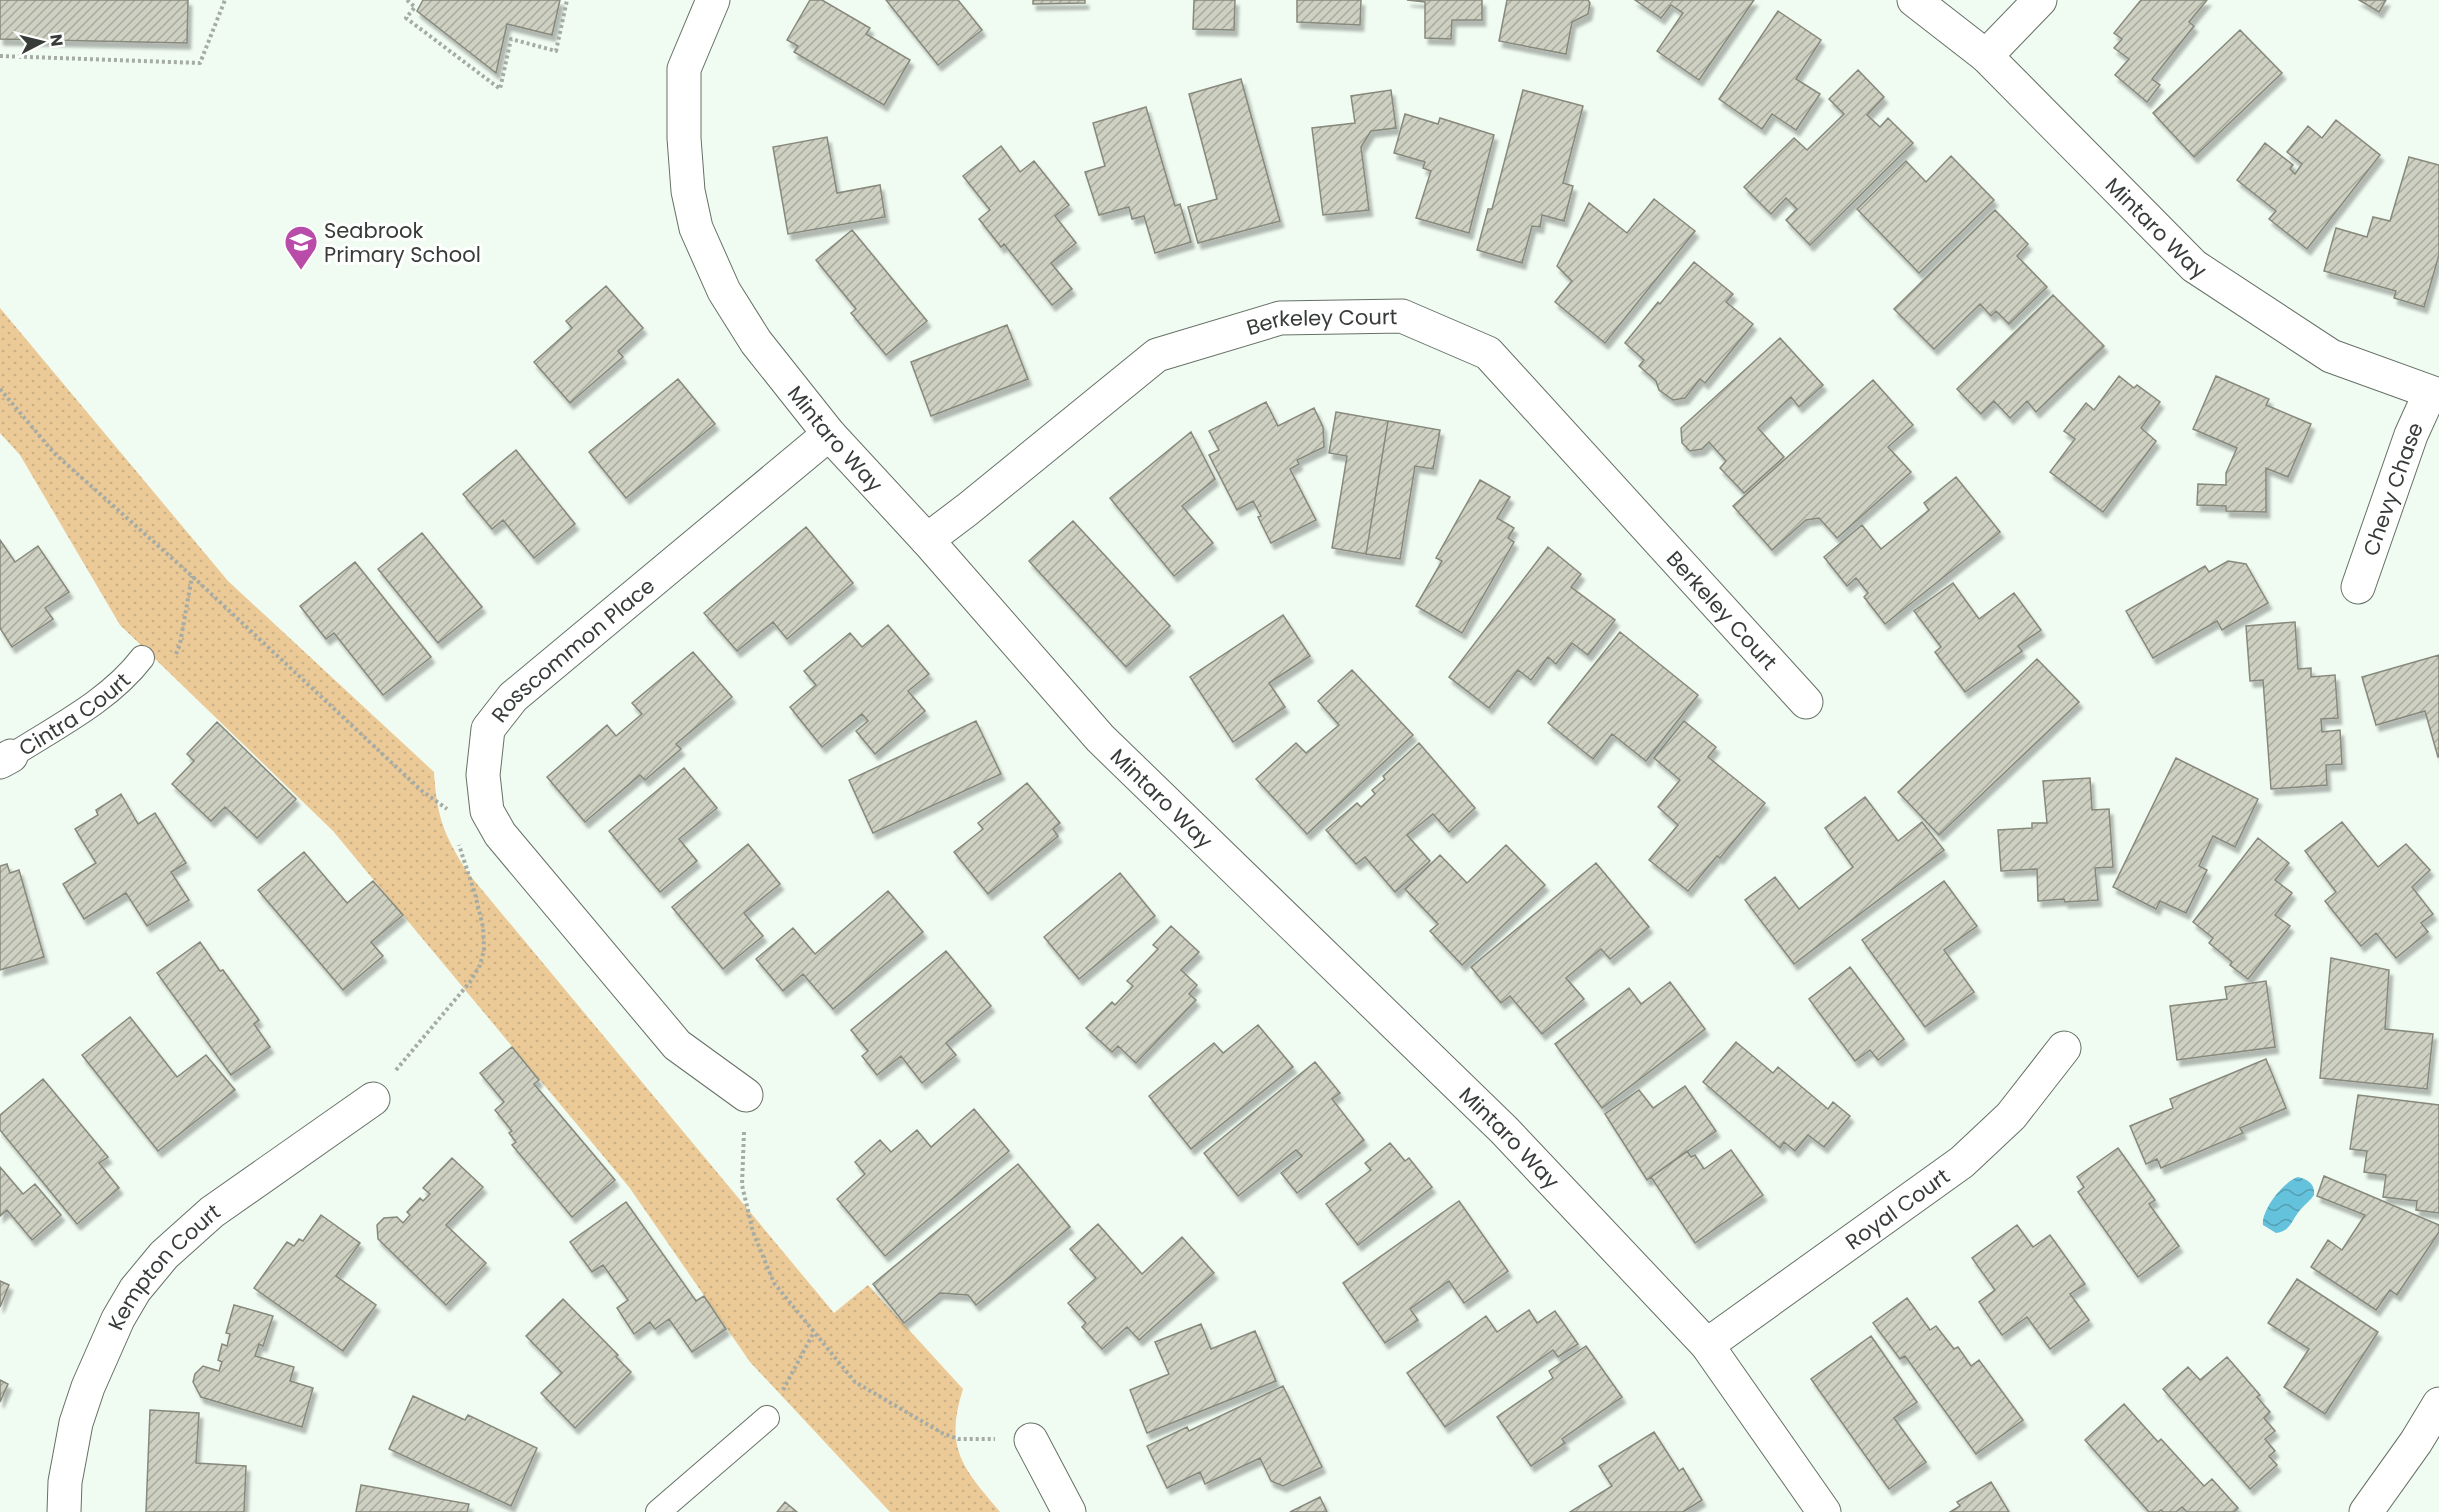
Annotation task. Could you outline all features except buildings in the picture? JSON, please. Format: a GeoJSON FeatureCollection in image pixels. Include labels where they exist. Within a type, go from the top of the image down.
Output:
{"type":"FeatureCollection","features":[{"type":"Feature","properties":{"kind":"street","name":"Mintaro Way"},"geometry":{"type":"LineString","coordinates":[[713,0],[684,69],[685,159],[688,191],[696,228],[724,291],[756,342],[829,434],[927,540],[1100,738],[1504,1130],[1707,1345],[1824,1512]]}},
{"type":"Feature","properties":{"kind":"street","name":"Mintaro Way"},"geometry":{"type":"LineString","coordinates":[[1914,0],[1986,56],[2194,266],[2331,356],[2434,394]]}},
{"type":"Feature","properties":{"kind":"street"},"geometry":{"type":"LineString","coordinates":[[1986,56],[2040,0]]}},
{"type":"Feature","properties":{"kind":"street","name":"Berkeley Court"},"geometry":{"type":"LineString","coordinates":[[927,540],[968,510],[1157,355],[1280,318],[1402,316],[1488,353],[1806,702]]}},
{"type":"Feature","properties":{"kind":"street","name":"Chevy Chase"},"geometry":{"type":"LineString","coordinates":[[2358,587],[2411,435],[2434,394]]}},
{"type":"Feature","properties":{"kind":"street","name":"Rosscommon Place"},"geometry":{"type":"LineString","coordinates":[[746,1095],[677,1045],[500,834],[475,814],[483,775],[488,729],[513,697],[829,434]]}},
{"type":"Feature","properties":{"kind":"street","name":"Royal Court"},"geometry":{"type":"LineString","coordinates":[[1707,1345],[1962,1162],[2011,1116],[2064,1048]]}},
{"type":"Feature","properties":{"kind":"street","name":"Kempton Court"},"geometry":{"type":"LineString","coordinates":[[64,1512],[65,1482],[76,1423],[88,1387],[118,1319],[135,1290],[164,1255],[212,1212],[373,1099]]}},
{"type":"Feature","properties":{"kind":"street"},"geometry":{"type":"LineString","coordinates":[[2366,1512],[2416,1442],[2439,1404]]}},
{"type":"Feature","properties":{"kind":"street"},"geometry":{"type":"LineString","coordinates":[[1031,1440],[1069,1512]]}},
{"type":"Feature","properties":{"kind":"lane","name":"Cintra Court"},"geometry":{"type":"LineString","coordinates":[[5,759],[106,694],[128,676],[142,658]]}},
{"type":"Feature","properties":{"kind":"lane"},"geometry":{"type":"LineString","coordinates":[[658,1512],[767,1418]]}},
{"type":"Feature","properties":{"kind":"path"},"geometry":{"type":"LineString","coordinates":[[0,56],[200,63],[225,0]]}},
{"type":"Feature","properties":{"kind":"path"},"geometry":{"type":"LineString","coordinates":[[406,0],[415,7],[406,18],[500,89],[510,39],[556,51],[567,0]]}},
{"type":"Feature","properties":{"kind":"path"},"geometry":{"type":"LineString","coordinates":[[0,389],[54,453],[185,570],[422,791],[475,814],[458,832],[460,847],[483,927],[484,950],[480,965],[470,982],[373,1099]]}},
{"type":"Feature","properties":{"kind":"path"},"geometry":{"type":"LineString","coordinates":[[746,1095],[742,1185],[753,1232],[774,1283],[855,1382],[942,1433],[958,1439],[1031,1440]]}},
{"type":"Feature","properties":{"kind":"path"},"geometry":{"type":"LineString","coordinates":[[767,1418],[814,1332]]}},
{"type":"Feature","properties":{"kind":"shaded area"},"geometry":{"type":"Polygon","coordinates":[[[0,308],[228,581],[434,772],[439,813],[443,825],[468,873],[834,1313],[868,1285],[963,1389],[956,1427],[960,1456],[976,1483],[1000,1512],[890,1512],[750,1362],[629,1187],[333,831],[120,625],[20,455],[0,433],[0,308]]]}},
{"type":"Feature","properties":{"kind":"water"},"geometry":{"type":"Polygon","coordinates":[[[2298,1177],[2310,1183],[2314,1195],[2288,1228],[2276,1233],[2263,1225],[2263,1219],[2274,1197],[2286,1184],[2298,1177]]]}},
{"type":"Feature","properties":{"kind":"place","name":"Seabrook Primary School"},"geometry":{"type":"Point","coordinates":[301,271]}}]}
